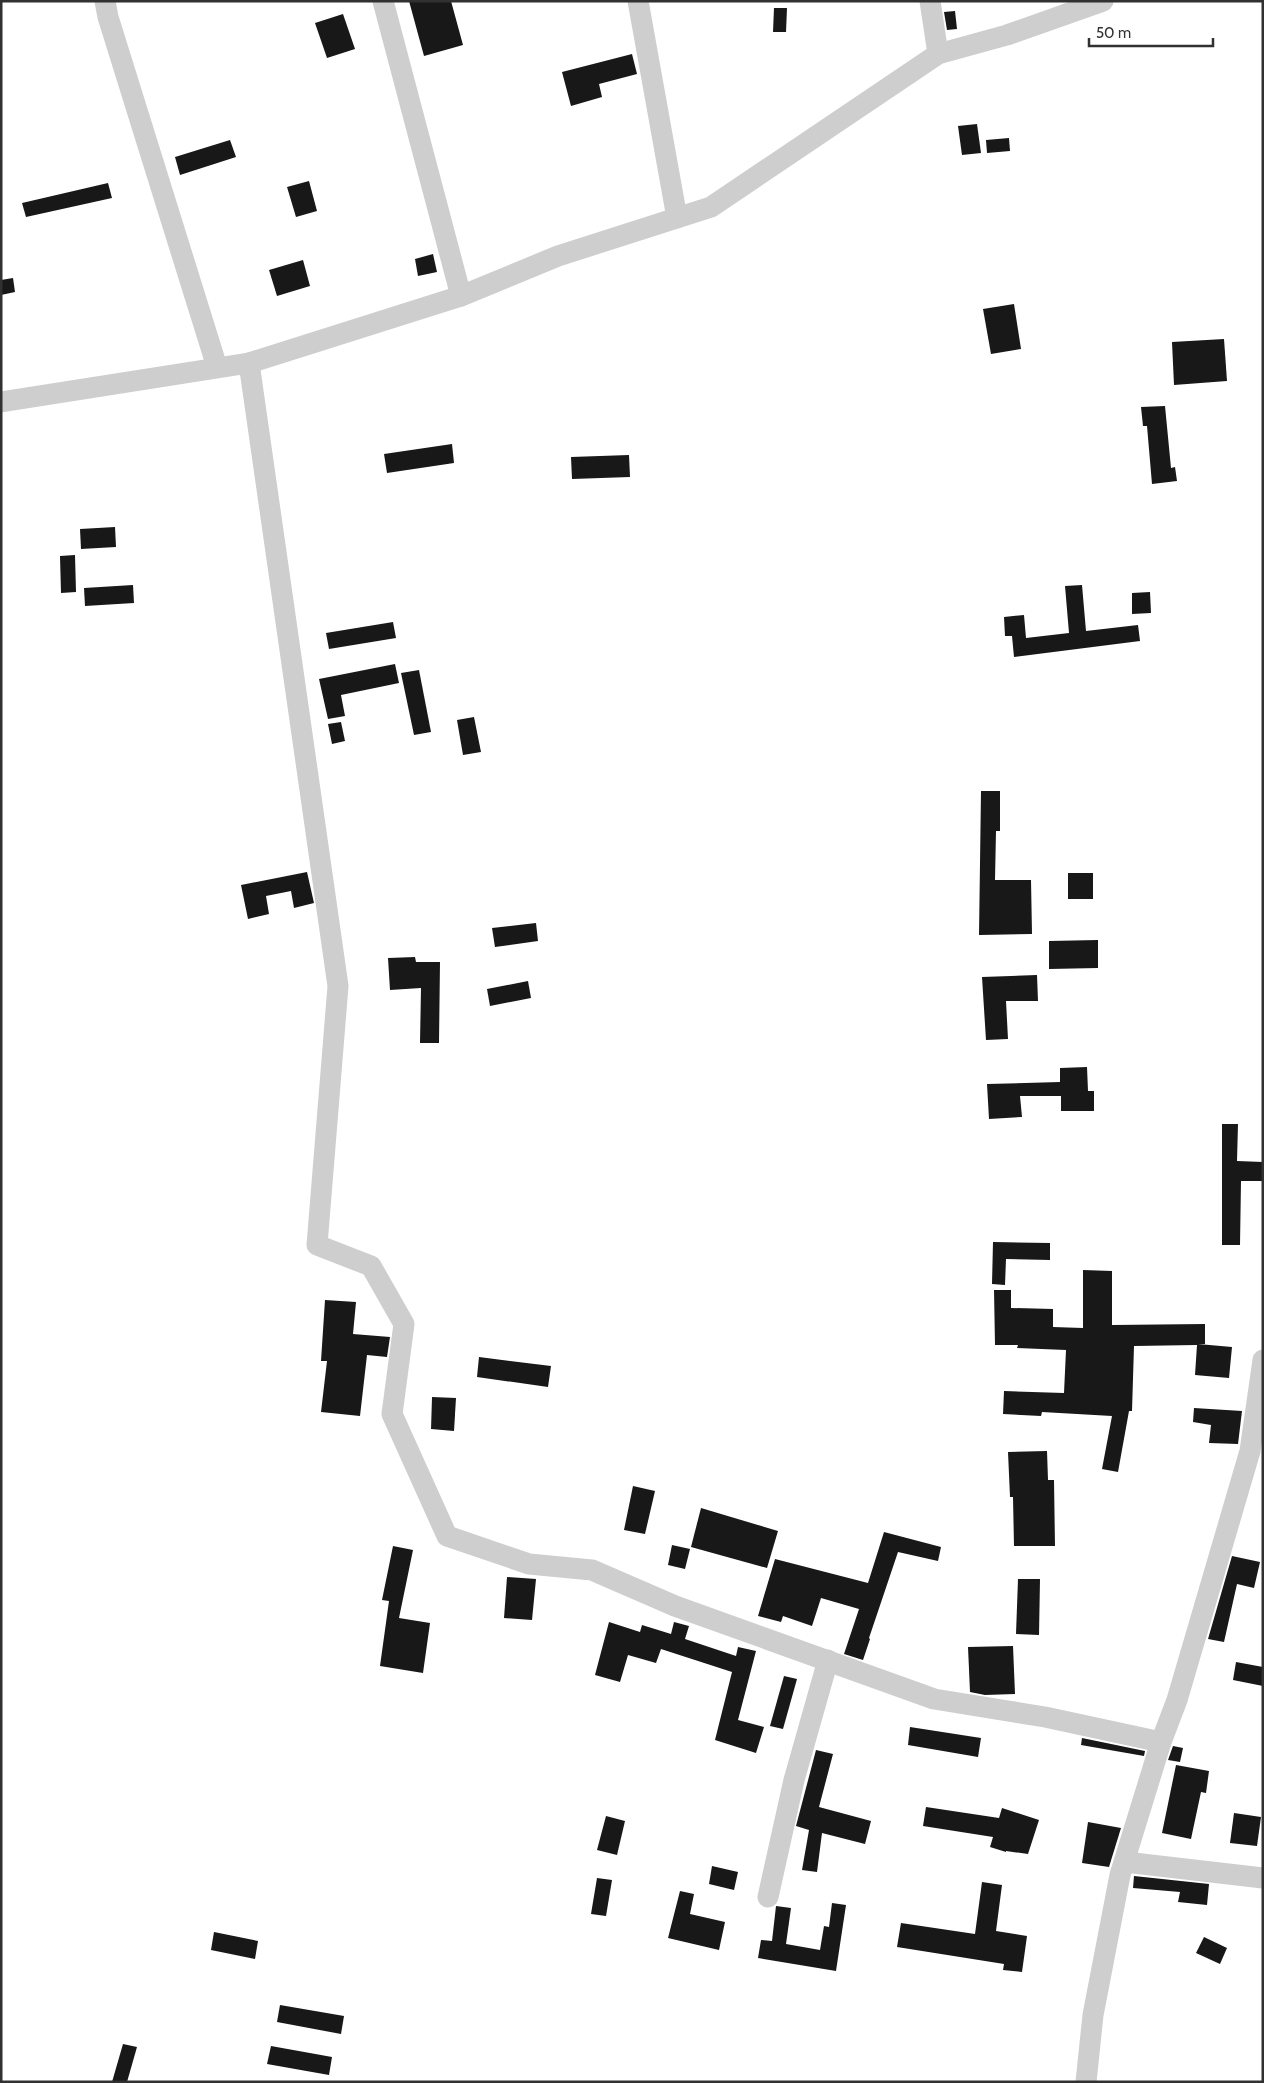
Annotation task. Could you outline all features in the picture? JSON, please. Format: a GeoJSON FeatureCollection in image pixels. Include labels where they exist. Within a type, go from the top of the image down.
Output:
{"type":"FeatureCollection","features":[{"type":"Feature","properties":{"kind":"street"},"geometry":{"type":"LineString","coordinates":[[105,1],[108,17],[217,367]]}},
{"type":"Feature","properties":{"kind":"street"},"geometry":{"type":"LineString","coordinates":[[383,1],[461,296]]}},
{"type":"Feature","properties":{"kind":"street"},"geometry":{"type":"LineString","coordinates":[[638,1],[677,218]]}},
{"type":"Feature","properties":{"kind":"street"},"geometry":{"type":"LineString","coordinates":[[930,1],[938,54]]}},
{"type":"Feature","properties":{"kind":"street"},"geometry":{"type":"LineString","coordinates":[[1,402],[249,362],[461,296],[558,256],[712,207],[938,54],[1007,35],[1103,1]]}},
{"type":"Feature","properties":{"kind":"street"},"geometry":{"type":"LineString","coordinates":[[249,362],[338,986],[317,1245],[371,1266],[404,1324],[392,1414],[447,1536],[529,1564],[592,1570],[675,1606],[934,1698],[1046,1717],[1161,1742]]}},
{"type":"Feature","properties":{"kind":"street"},"geometry":{"type":"LineString","coordinates":[[1086,2082],[1093,2015],[1124,1862],[1161,1742],[1177,1700],[1254,1466],[1250,1451],[1263,1360]]}},
{"type":"Feature","properties":{"kind":"street"},"geometry":{"type":"LineString","coordinates":[[768,1897],[794,1780],[828,1660]]}},
{"type":"Feature","properties":{"kind":"street"},"geometry":{"type":"LineString","coordinates":[[1124,1862],[1263,1878]]}},
{"type":"Feature","properties":{"kind":"building"},"geometry":{"type":"Polygon","coordinates":[[[409,1],[451,1],[463,45],[424,56],[409,1]]]}},
{"type":"Feature","properties":{"kind":"building"},"geometry":{"type":"Polygon","coordinates":[[[774,8],[787,8],[786,32],[773,32],[774,8]]]}},
{"type":"Feature","properties":{"kind":"building"},"geometry":{"type":"Polygon","coordinates":[[[955,11],[957,29],[947,30],[944,12],[955,11]]]}},
{"type":"Feature","properties":{"kind":"building"},"geometry":{"type":"Polygon","coordinates":[[[343,14],[355,49],[327,58],[315,23],[343,14]]]}},
{"type":"Feature","properties":{"kind":"building"},"geometry":{"type":"Polygon","coordinates":[[[632,54],[637,74],[599,84],[602,97],[571,106],[562,72],[632,54]]]}},
{"type":"Feature","properties":{"kind":"building"},"geometry":{"type":"Polygon","coordinates":[[[977,124],[981,153],[962,155],[958,126],[977,124]]]}},
{"type":"Feature","properties":{"kind":"building"},"geometry":{"type":"Polygon","coordinates":[[[1009,138],[1010,151],[987,153],[986,140],[1009,138]]]}},
{"type":"Feature","properties":{"kind":"building"},"geometry":{"type":"Polygon","coordinates":[[[230,140],[236,157],[180,175],[175,157],[230,140]]]}},
{"type":"Feature","properties":{"kind":"building"},"geometry":{"type":"Polygon","coordinates":[[[309,181],[317,211],[296,217],[287,187],[309,181]]]}},
{"type":"Feature","properties":{"kind":"building"},"geometry":{"type":"Polygon","coordinates":[[[108,183],[112,198],[26,217],[22,203],[108,183]]]}},
{"type":"Feature","properties":{"kind":"building"},"geometry":{"type":"Polygon","coordinates":[[[433,254],[437,272],[418,276],[415,259],[433,254]]]}},
{"type":"Feature","properties":{"kind":"building"},"geometry":{"type":"Polygon","coordinates":[[[303,260],[310,286],[277,296],[269,270],[303,260]]]}},
{"type":"Feature","properties":{"kind":"building"},"geometry":{"type":"Polygon","coordinates":[[[13,278],[15,292],[1,295],[1,280],[13,278]]]}},
{"type":"Feature","properties":{"kind":"building"},"geometry":{"type":"Polygon","coordinates":[[[1014,304],[1021,349],[991,354],[983,309],[1014,304]]]}},
{"type":"Feature","properties":{"kind":"building"},"geometry":{"type":"Polygon","coordinates":[[[1224,339],[1227,381],[1174,385],[1172,342],[1224,339]]]}},
{"type":"Feature","properties":{"kind":"building"},"geometry":{"type":"Polygon","coordinates":[[[1165,406],[1171,468],[1175,467],[1177,481],[1152,484],[1147,426],[1143,426],[1141,407],[1165,406]]]}},
{"type":"Feature","properties":{"kind":"building"},"geometry":{"type":"Polygon","coordinates":[[[452,444],[454,463],[387,473],[384,454],[452,444]]]}},
{"type":"Feature","properties":{"kind":"building"},"geometry":{"type":"Polygon","coordinates":[[[629,455],[630,477],[572,479],[571,457],[629,455]]]}},
{"type":"Feature","properties":{"kind":"building"},"geometry":{"type":"Polygon","coordinates":[[[115,527],[116,547],[81,549],[80,529],[115,527]]]}},
{"type":"Feature","properties":{"kind":"building"},"geometry":{"type":"Polygon","coordinates":[[[75,555],[76,592],[61,593],[60,556],[75,555]]]}},
{"type":"Feature","properties":{"kind":"building"},"geometry":{"type":"Polygon","coordinates":[[[133,585],[134,603],[85,606],[84,588],[133,585]]]}},
{"type":"Feature","properties":{"kind":"building"},"geometry":{"type":"Polygon","coordinates":[[[1082,585],[1086,631],[1138,625],[1140,641],[1014,657],[1012,636],[1005,636],[1004,617],[1024,615],[1026,638],[1069,633],[1065,586],[1082,585]]]}},
{"type":"Feature","properties":{"kind":"building"},"geometry":{"type":"Polygon","coordinates":[[[1150,592],[1151,613],[1132,614],[1132,593],[1150,592]]]}},
{"type":"Feature","properties":{"kind":"building"},"geometry":{"type":"Polygon","coordinates":[[[393,622],[396,638],[329,649],[326,633],[393,622]]]}},
{"type":"Feature","properties":{"kind":"building"},"geometry":{"type":"Polygon","coordinates":[[[395,664],[399,683],[341,695],[345,716],[328,719],[319,679],[395,664]]]}},
{"type":"Feature","properties":{"kind":"building"},"geometry":{"type":"Polygon","coordinates":[[[419,670],[431,732],[414,735],[401,673],[419,670]]]}},
{"type":"Feature","properties":{"kind":"building"},"geometry":{"type":"Polygon","coordinates":[[[474,717],[481,752],[463,755],[457,720],[474,717]]]}},
{"type":"Feature","properties":{"kind":"building"},"geometry":{"type":"Polygon","coordinates":[[[341,722],[345,741],[332,744],[328,724],[341,722]]]}},
{"type":"Feature","properties":{"kind":"building"},"geometry":{"type":"Polygon","coordinates":[[[981,791],[1000,791],[1000,831],[996,831],[995,880],[1031,880],[1032,934],[979,935],[981,791]]]}},
{"type":"Feature","properties":{"kind":"building"},"geometry":{"type":"Polygon","coordinates":[[[307,872],[314,903],[294,908],[291,891],[266,896],[269,914],[248,919],[241,885],[307,872]]]}},
{"type":"Feature","properties":{"kind":"building"},"geometry":{"type":"Polygon","coordinates":[[[1068,873],[1093,873],[1093,899],[1068,899],[1068,873]]]}},
{"type":"Feature","properties":{"kind":"building"},"geometry":{"type":"Polygon","coordinates":[[[536,923],[538,941],[495,947],[492,928],[536,923]]]}},
{"type":"Feature","properties":{"kind":"building"},"geometry":{"type":"Polygon","coordinates":[[[1098,940],[1098,968],[1049,969],[1049,941],[1098,940]]]}},
{"type":"Feature","properties":{"kind":"building"},"geometry":{"type":"Polygon","coordinates":[[[415,957],[416,962],[440,962],[439,1043],[420,1043],[421,988],[390,990],[388,958],[415,957]]]}},
{"type":"Feature","properties":{"kind":"building"},"geometry":{"type":"Polygon","coordinates":[[[1037,975],[1038,1001],[1006,1001],[1008,1039],[986,1040],[982,977],[1037,975]]]}},
{"type":"Feature","properties":{"kind":"building"},"geometry":{"type":"Polygon","coordinates":[[[528,981],[531,998],[490,1006],[487,989],[528,981]]]}},
{"type":"Feature","properties":{"kind":"building"},"geometry":{"type":"Polygon","coordinates":[[[1087,1067],[1088,1091],[1094,1091],[1094,1111],[1061,1111],[1061,1096],[1020,1096],[1022,1117],[989,1119],[987,1084],[1060,1082],[1060,1068],[1087,1067]]]}},
{"type":"Feature","properties":{"kind":"building"},"geometry":{"type":"Polygon","coordinates":[[[1222,1124],[1238,1124],[1237,1161],[1263,1162],[1263,1181],[1241,1181],[1240,1245],[1222,1245],[1222,1124]]]}},
{"type":"Feature","properties":{"kind":"building"},"geometry":{"type":"Polygon","coordinates":[[[993,1242],[1050,1243],[1050,1260],[1006,1259],[1005,1285],[992,1284],[993,1242]]]}},
{"type":"Feature","properties":{"kind":"building"},"geometry":{"type":"Polygon","coordinates":[[[1083,1270],[1112,1271],[1112,1325],[1205,1324],[1205,1344],[1198,1344],[1232,1347],[1229,1378],[1195,1375],[1197,1345],[1134,1346],[1132,1411],[1129,1411],[1118,1472],[1102,1469],[1112,1416],[1042,1412],[1041,1416],[1003,1414],[1004,1391],[1064,1393],[1066,1350],[1017,1348],[1018,1345],[995,1345],[994,1290],[1011,1290],[1011,1308],[1053,1309],[1053,1327],[1083,1328],[1083,1270]]]}},
{"type":"Feature","properties":{"kind":"building"},"geometry":{"type":"Polygon","coordinates":[[[325,1300],[356,1302],[353,1334],[390,1337],[387,1357],[367,1355],[360,1416],[321,1412],[327,1361],[321,1361],[325,1300]]]}},
{"type":"Feature","properties":{"kind":"building"},"geometry":{"type":"Polygon","coordinates":[[[479,1357],[551,1366],[548,1387],[477,1377],[479,1357]]]}},
{"type":"Feature","properties":{"kind":"building"},"geometry":{"type":"Polygon","coordinates":[[[432,1397],[456,1398],[454,1431],[431,1429],[432,1397]]]}},
{"type":"Feature","properties":{"kind":"building"},"geometry":{"type":"Polygon","coordinates":[[[1194,1408],[1242,1411],[1238,1444],[1209,1443],[1211,1425],[1193,1422],[1194,1408]]]}},
{"type":"Feature","properties":{"kind":"building"},"geometry":{"type":"Polygon","coordinates":[[[1047,1451],[1048,1480],[1054,1480],[1055,1546],[1014,1546],[1013,1497],[1010,1497],[1008,1452],[1047,1451]]]}},
{"type":"Feature","properties":{"kind":"building"},"geometry":{"type":"Polygon","coordinates":[[[633,1486],[655,1491],[645,1534],[624,1530],[633,1486]]]}},
{"type":"Feature","properties":{"kind":"building"},"geometry":{"type":"Polygon","coordinates":[[[701,1508],[778,1531],[767,1568],[691,1547],[701,1508]]]}},
{"type":"Feature","properties":{"kind":"building"},"geometry":{"type":"Polygon","coordinates":[[[884,1532],[941,1547],[938,1561],[898,1552],[863,1660],[844,1654],[859,1609],[821,1598],[812,1626],[783,1616],[781,1622],[758,1616],[775,1559],[868,1583],[884,1532]]]}},
{"type":"Feature","properties":{"kind":"building"},"geometry":{"type":"Polygon","coordinates":[[[672,1545],[690,1549],[685,1569],[668,1565],[672,1545]]]}},
{"type":"Feature","properties":{"kind":"building"},"geometry":{"type":"Polygon","coordinates":[[[393,1546],[413,1550],[399,1618],[430,1623],[423,1673],[380,1666],[389,1601],[382,1600],[393,1546]]]}},
{"type":"Feature","properties":{"kind":"building"},"geometry":{"type":"Polygon","coordinates":[[[1232,1556],[1260,1562],[1254,1588],[1237,1584],[1224,1642],[1208,1639],[1232,1556]]]}},
{"type":"Feature","properties":{"kind":"building"},"geometry":{"type":"Polygon","coordinates":[[[507,1577],[536,1579],[532,1620],[504,1618],[507,1577]]]}},
{"type":"Feature","properties":{"kind":"building"},"geometry":{"type":"Polygon","coordinates":[[[1018,1579],[1040,1579],[1039,1635],[1016,1634],[1018,1579]]]}},
{"type":"Feature","properties":{"kind":"building"},"geometry":{"type":"Polygon","coordinates":[[[609,1622],[640,1632],[642,1625],[671,1634],[674,1622],[689,1626],[685,1639],[736,1656],[738,1647],[756,1651],[738,1720],[764,1727],[756,1753],[715,1740],[732,1672],[661,1649],[656,1663],[628,1655],[620,1682],[595,1675],[609,1622]]]}},
{"type":"Feature","properties":{"kind":"building"},"geometry":{"type":"Polygon","coordinates":[[[1013,1646],[1015,1694],[985,1695],[970,1692],[968,1647],[1013,1646]]]}},
{"type":"Feature","properties":{"kind":"building"},"geometry":{"type":"Polygon","coordinates":[[[1236,1662],[1263,1667],[1263,1686],[1233,1680],[1236,1662]]]}},
{"type":"Feature","properties":{"kind":"building"},"geometry":{"type":"Polygon","coordinates":[[[784,1676],[797,1679],[783,1729],[770,1726],[784,1676]]]}},
{"type":"Feature","properties":{"kind":"building"},"geometry":{"type":"Polygon","coordinates":[[[910,1727],[981,1738],[978,1757],[908,1745],[910,1727]]]}},
{"type":"Feature","properties":{"kind":"building"},"geometry":{"type":"Polygon","coordinates":[[[1082,1738],[1145,1751],[1144,1756],[1081,1745],[1082,1738]]]}},
{"type":"Feature","properties":{"kind":"building"},"geometry":{"type":"Polygon","coordinates":[[[1173,1746],[1183,1748],[1180,1762],[1168,1760],[1173,1746]]]}},
{"type":"Feature","properties":{"kind":"building"},"geometry":{"type":"Polygon","coordinates":[[[816,1750],[833,1754],[819,1807],[871,1821],[865,1844],[822,1833],[817,1872],[802,1870],[809,1830],[796,1826],[816,1750]]]}},
{"type":"Feature","properties":{"kind":"building"},"geometry":{"type":"Polygon","coordinates":[[[1176,1765],[1209,1771],[1206,1793],[1201,1792],[1191,1839],[1162,1833],[1176,1765]]]}},
{"type":"Feature","properties":{"kind":"building"},"geometry":{"type":"Polygon","coordinates":[[[926,1807],[999,1818],[1002,1808],[1039,1820],[1028,1854],[1006,1852],[990,1847],[993,1837],[923,1826],[926,1807]]]}},
{"type":"Feature","properties":{"kind":"building"},"geometry":{"type":"Polygon","coordinates":[[[1234,1813],[1261,1817],[1257,1846],[1230,1843],[1234,1813]]]}},
{"type":"Feature","properties":{"kind":"building"},"geometry":{"type":"Polygon","coordinates":[[[606,1816],[625,1821],[617,1855],[597,1850],[606,1816]]]}},
{"type":"Feature","properties":{"kind":"building"},"geometry":{"type":"Polygon","coordinates":[[[1088,1822],[1121,1828],[1109,1867],[1082,1863],[1088,1822]]]}},
{"type":"Feature","properties":{"kind":"building"},"geometry":{"type":"Polygon","coordinates":[[[712,1866],[738,1872],[734,1890],[709,1884],[712,1866]]]}},
{"type":"Feature","properties":{"kind":"building"},"geometry":{"type":"Polygon","coordinates":[[[1134,1876],[1209,1884],[1207,1905],[1178,1902],[1180,1892],[1133,1888],[1134,1876]]]}},
{"type":"Feature","properties":{"kind":"building"},"geometry":{"type":"Polygon","coordinates":[[[597,1878],[612,1880],[606,1916],[591,1914],[597,1878]]]}},
{"type":"Feature","properties":{"kind":"building"},"geometry":{"type":"Polygon","coordinates":[[[982,1882],[1002,1885],[996,1931],[1027,1936],[1022,1972],[1003,1970],[1004,1964],[897,1947],[901,1923],[975,1934],[982,1882]]]}},
{"type":"Feature","properties":{"kind":"building"},"geometry":{"type":"Polygon","coordinates":[[[680,1891],[694,1894],[690,1914],[725,1922],[719,1950],[668,1938],[680,1891]]]}},
{"type":"Feature","properties":{"kind":"building"},"geometry":{"type":"Polygon","coordinates":[[[832,1903],[846,1905],[836,1971],[758,1958],[761,1940],[772,1941],[776,1906],[791,1908],[786,1944],[820,1950],[824,1926],[829,1927],[832,1903]]]}},
{"type":"Feature","properties":{"kind":"building"},"geometry":{"type":"Polygon","coordinates":[[[214,1932],[258,1941],[255,1959],[211,1950],[214,1932]]]}},
{"type":"Feature","properties":{"kind":"building"},"geometry":{"type":"Polygon","coordinates":[[[1204,1937],[1227,1948],[1220,1964],[1196,1953],[1204,1937]]]}},
{"type":"Feature","properties":{"kind":"building"},"geometry":{"type":"Polygon","coordinates":[[[280,2005],[344,2016],[341,2034],[277,2022],[280,2005]]]}},
{"type":"Feature","properties":{"kind":"building"},"geometry":{"type":"Polygon","coordinates":[[[123,2044],[137,2047],[127,2082],[112,2082],[123,2044]]]}},
{"type":"Feature","properties":{"kind":"building"},"geometry":{"type":"Polygon","coordinates":[[[271,2046],[332,2057],[329,2075],[267,2064],[271,2046]]]}}]}
